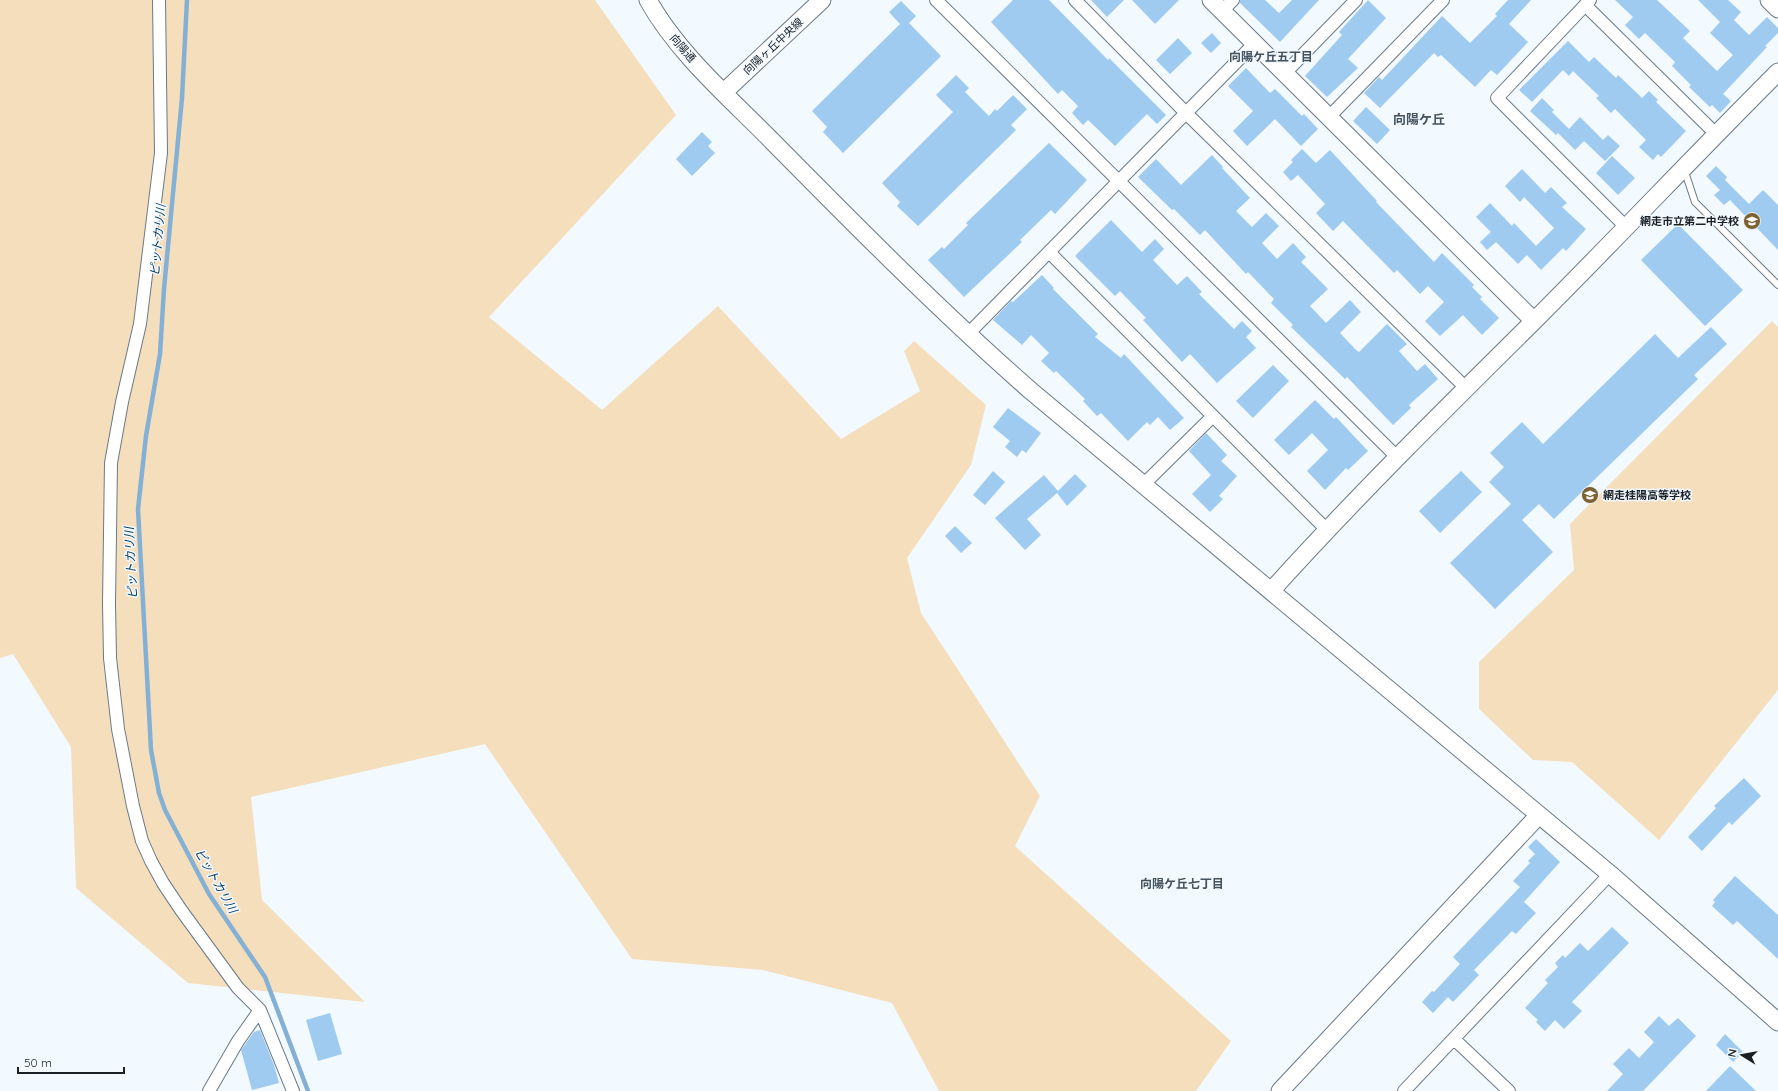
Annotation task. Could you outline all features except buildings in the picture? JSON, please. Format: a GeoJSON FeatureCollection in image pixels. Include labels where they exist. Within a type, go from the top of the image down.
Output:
{"type":"FeatureCollection","features":[{"type":"Feature","properties":{"kind":"street"},"geometry":{"type":"LineString","coordinates":[[159,0],[161,153],[140,324],[122,402],[111,463],[109,603],[110,658],[118,729],[130,790],[142,840],[148,854],[163,883],[181,910],[238,988],[260,1010],[293,1091]]}},
{"type":"Feature","properties":{"kind":"street","name":"向陽通"},"geometry":{"type":"LineString","coordinates":[[648,0],[680,46],[844,214],[967,335],[1031,391],[1462,748],[1610,874],[1778,1022]]}},
{"type":"Feature","properties":{"kind":"street","name":"向陽ヶ丘中央線"},"geometry":{"type":"LineString","coordinates":[[724,92],[822,0]]}},
{"type":"Feature","properties":{"kind":"street"},"geometry":{"type":"LineString","coordinates":[[936,0],[1397,457]]}},
{"type":"Feature","properties":{"kind":"street"},"geometry":{"type":"LineString","coordinates":[[1075,0],[1185,112],[1466,388]]}},
{"type":"Feature","properties":{"kind":"street"},"geometry":{"type":"LineString","coordinates":[[1285,73],[1356,0]]}},
{"type":"Feature","properties":{"kind":"street"},"geometry":{"type":"LineString","coordinates":[[1329,117],[1443,0]]}},
{"type":"Feature","properties":{"kind":"street"},"geometry":{"type":"LineString","coordinates":[[1769,0],[1778,9]]}},
{"type":"Feature","properties":{"kind":"street"},"geometry":{"type":"LineString","coordinates":[[1626,227],[1497,98],[1588,3],[1716,134]]}},
{"type":"Feature","properties":{"kind":"street"},"geometry":{"type":"LineString","coordinates":[[1222,4],[1254,44],[1534,321]]}},
{"type":"Feature","properties":{"kind":"street"},"geometry":{"type":"LineString","coordinates":[[967,335],[1119,182],[1185,112],[1254,44]]}},
{"type":"Feature","properties":{"kind":"street"},"geometry":{"type":"LineString","coordinates":[[1271,591],[1326,529],[1534,321],[1778,72]]}},
{"type":"Feature","properties":{"kind":"street"},"geometry":{"type":"LineString","coordinates":[[1049,252],[1326,529]]}},
{"type":"Feature","properties":{"kind":"street"},"geometry":{"type":"LineString","coordinates":[[1144,484],[1213,416]]}},
{"type":"Feature","properties":{"kind":"street"},"geometry":{"type":"LineString","coordinates":[[1280,1091],[1540,815]]}},
{"type":"Feature","properties":{"kind":"street"},"geometry":{"type":"LineString","coordinates":[[1404,1091],[1610,874]]}},
{"type":"Feature","properties":{"kind":"street"},"geometry":{"type":"LineString","coordinates":[[210,1091],[238,1041],[260,1010]]}},
{"type":"Feature","properties":{"kind":"street"},"geometry":{"type":"LineString","coordinates":[[1454,1039],[1509,1091]]}},
{"type":"Feature","properties":{"kind":"lane"},"geometry":{"type":"LineString","coordinates":[[1683,168],[1695,202],[1778,285]]}},
{"type":"Feature","properties":{"kind":"shaded area"},"geometry":{"type":"Polygon","coordinates":[[[0,0],[595,0],[676,115],[489,317],[602,410],[718,306],[841,439],[920,391],[904,351],[914,341],[986,405],[971,465],[907,558],[921,613],[1040,796],[1015,846],[1231,1041],[1196,1091],[939,1091],[892,1003],[763,970],[632,959],[485,744],[251,797],[262,900],[365,1002],[188,983],[76,888],[71,747],[13,654],[0,658],[0,0]]]}},
{"type":"Feature","properties":{"kind":"shaded area"},"geometry":{"type":"Polygon","coordinates":[[[1772,321],[1778,327],[1778,690],[1659,840],[1572,762],[1533,760],[1479,709],[1479,662],[1574,570],[1570,524],[1772,321]]]}},
{"type":"Feature","properties":{"kind":"waterway","name":"ピットカリ川"},"geometry":{"type":"LineString","coordinates":[[187,0],[182,98],[164,289],[160,354],[146,436],[138,509],[151,750],[159,793],[165,810],[209,894],[265,977],[308,1091]]}},
{"type":"Feature","properties":{"kind":"place","name":"網走市立第二中学校"},"geometry":{"type":"Point","coordinates":[1752,221]}},
{"type":"Feature","properties":{"kind":"place","name":"網走桂陽高等学校"},"geometry":{"type":"Point","coordinates":[1590,495]}},
{"type":"Feature","properties":{"kind":"district","name":"向陽ケ丘五丁目"},"geometry":{"type":"Point","coordinates":[1271,57]}},
{"type":"Feature","properties":{"kind":"district","name":"向陽ケ丘"},"geometry":{"type":"Point","coordinates":[1419,119]}},
{"type":"Feature","properties":{"kind":"district","name":"向陽ケ丘七丁目"},"geometry":{"type":"Point","coordinates":[1182,884]}}]}
